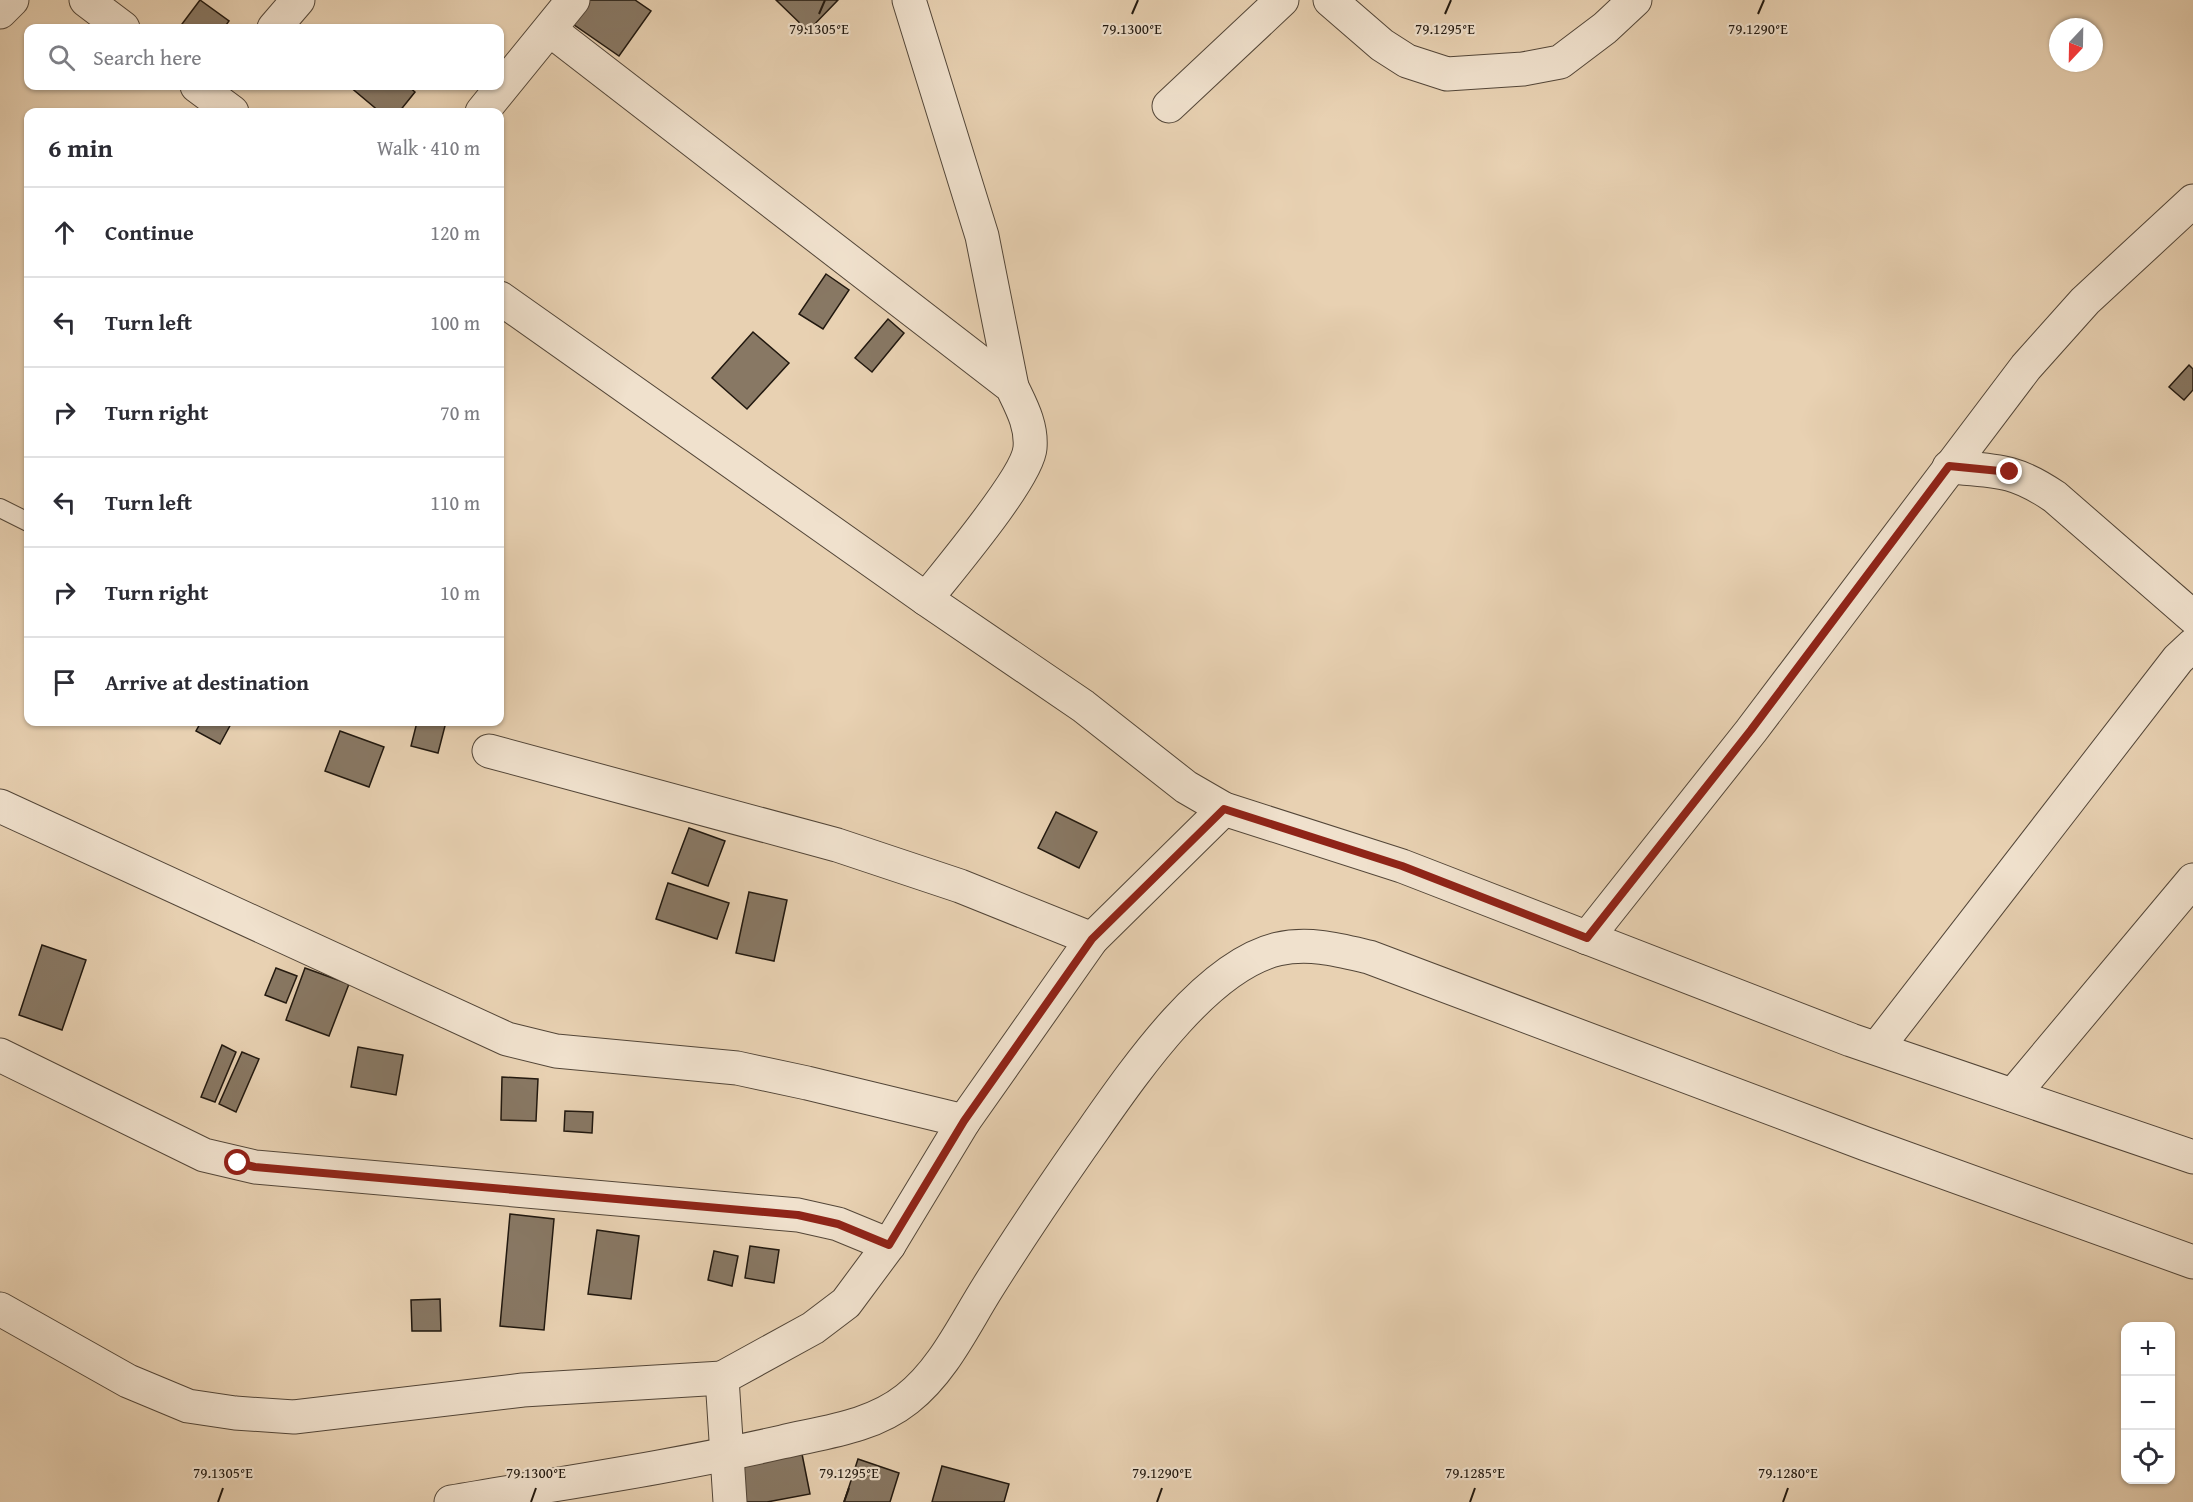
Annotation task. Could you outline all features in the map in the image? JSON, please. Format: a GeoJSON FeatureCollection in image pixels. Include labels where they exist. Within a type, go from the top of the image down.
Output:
{"type":"FeatureCollection","features":[{"type":"Feature","properties":{"kind":"street"},"geometry":{"type":"LineString","coordinates":[[0,12],[12,0]]}},
{"type":"Feature","properties":{"kind":"street"},"geometry":{"type":"LineString","coordinates":[[86,0],[118,24]]}},
{"type":"Feature","properties":{"kind":"street"},"geometry":{"type":"LineString","coordinates":[[277,24],[298,0]]}},
{"type":"Feature","properties":{"kind":"street"},"geometry":{"type":"LineString","coordinates":[[504,85],[573,0]]}},
{"type":"Feature","properties":{"kind":"street"},"geometry":{"type":"LineString","coordinates":[[909,0],[982,236],[1012,387],[1028,421],[1031,449],[1019,478],[926,599]]}},
{"type":"Feature","properties":{"kind":"street"},"geometry":{"type":"LineString","coordinates":[[1169,106],[1281,0]]}},
{"type":"Feature","properties":{"kind":"street"},"geometry":{"type":"LineString","coordinates":[[1330,0],[1382,45],[1407,61],[1447,74],[1523,69],[1560,62],[1605,28],[1635,0]]}},
{"type":"Feature","properties":{"kind":"street"},"geometry":{"type":"LineString","coordinates":[[550,30],[1012,387]]}},
{"type":"Feature","properties":{"kind":"street"},"geometry":{"type":"LineString","coordinates":[[485,108],[500,90]]}},
{"type":"Feature","properties":{"kind":"street"},"geometry":{"type":"LineString","coordinates":[[1587,938],[1751,730],[2026,367],[2085,301],[2193,201]]}},
{"type":"Feature","properties":{"kind":"street"},"geometry":{"type":"LineString","coordinates":[[504,301],[926,599],[1083,706],[1186,787],[1224,809],[1402,866],[1877,1048],[2193,1157]]}},
{"type":"Feature","properties":{"kind":"street"},"geometry":{"type":"LineString","coordinates":[[1949,466],[2010,472],[2031,481],[2055,497],[2193,617]]}},
{"type":"Feature","properties":{"kind":"street"},"geometry":{"type":"LineString","coordinates":[[1877,1048],[2178,659],[2193,645]]}},
{"type":"Feature","properties":{"kind":"street"},"geometry":{"type":"LineString","coordinates":[[489,751],[837,845],[960,886],[1092,939]]}},
{"type":"Feature","properties":{"kind":"street"},"geometry":{"type":"LineString","coordinates":[[0,806],[78,844],[465,1017],[507,1039],[556,1051],[736,1068],[964,1121]]}},
{"type":"Feature","properties":{"kind":"street"},"geometry":{"type":"LineString","coordinates":[[452,1502],[724,1415],[813,1328],[846,1303],[889,1245],[964,1121],[1092,939],[1224,809]]}},
{"type":"Feature","properties":{"kind":"street"},"geometry":{"type":"LineString","coordinates":[[2013,1095],[2193,880]]}},
{"type":"Feature","properties":{"kind":"street"},"geometry":{"type":"LineString","coordinates":[[0,1309],[128,1381],[188,1406],[235,1413],[294,1417],[523,1390],[724,1415],[875,1419],[906,1400],[932,1376],[1024,1230],[1122,1089],[1168,1031],[1213,985],[1241,966],[1277,949],[1317,945],[1369,957],[1866,1144],[2193,1262]]}},
{"type":"Feature","properties":{"kind":"street"},"geometry":{"type":"LineString","coordinates":[[0,1055],[204,1155],[255,1167],[798,1215],[838,1224],[889,1245]]}},
{"type":"Feature","properties":{"kind":"street"},"geometry":{"type":"LineString","coordinates":[[724,1415],[730,1502]]}},
{"type":"Feature","properties":{"kind":"lane"},"geometry":{"type":"LineString","coordinates":[[0,507],[24,520]]}},
{"type":"Feature","properties":{"kind":"building"},"geometry":{"type":"Polygon","coordinates":[[[200,0],[229,21],[227,24],[182,24],[200,0]]]}},
{"type":"Feature","properties":{"kind":"building"},"geometry":{"type":"Polygon","coordinates":[[[586,0],[635,0],[651,11],[619,56],[570,22],[586,0]]]}},
{"type":"Feature","properties":{"kind":"building"},"geometry":{"type":"Polygon","coordinates":[[[776,0],[838,0],[808,31],[776,0]]]}},
{"type":"Feature","properties":{"kind":"building"},"geometry":{"type":"Polygon","coordinates":[[[354,90],[413,90],[415,92],[402,108],[375,108],[354,90]]]}},
{"type":"Feature","properties":{"kind":"building"},"geometry":{"type":"Polygon","coordinates":[[[826,274],[849,290],[823,329],[799,314],[826,274]]]}},
{"type":"Feature","properties":{"kind":"building"},"geometry":{"type":"Polygon","coordinates":[[[888,319],[904,333],[872,372],[855,358],[888,319]]]}},
{"type":"Feature","properties":{"kind":"building"},"geometry":{"type":"Polygon","coordinates":[[[753,332],[789,363],[747,409],[712,378],[753,332]]]}},
{"type":"Feature","properties":{"kind":"building"},"geometry":{"type":"Polygon","coordinates":[[[2189,365],[2193,369],[2193,390],[2184,400],[2169,387],[2189,365]]]}},
{"type":"Feature","properties":{"kind":"building"},"geometry":{"type":"Polygon","coordinates":[[[199,726],[230,726],[220,744],[196,731],[199,726]]]}},
{"type":"Feature","properties":{"kind":"building"},"geometry":{"type":"Polygon","coordinates":[[[416,726],[445,726],[438,753],[411,746],[416,726]]]}},
{"type":"Feature","properties":{"kind":"building"},"geometry":{"type":"Polygon","coordinates":[[[340,731],[384,747],[369,787],[325,771],[340,731]]]}},
{"type":"Feature","properties":{"kind":"building"},"geometry":{"type":"Polygon","coordinates":[[[1056,812],[1097,832],[1079,868],[1038,848],[1056,812]]]}},
{"type":"Feature","properties":{"kind":"building"},"geometry":{"type":"Polygon","coordinates":[[[689,828],[725,841],[708,886],[672,873],[689,828]]]}},
{"type":"Feature","properties":{"kind":"building"},"geometry":{"type":"Polygon","coordinates":[[[668,883],[729,903],[717,939],[656,919],[668,883]]]}},
{"type":"Feature","properties":{"kind":"building"},"geometry":{"type":"Polygon","coordinates":[[[749,892],[787,900],[774,961],[736,953],[749,892]]]}},
{"type":"Feature","properties":{"kind":"building"},"geometry":{"type":"Polygon","coordinates":[[[42,945],[86,960],[62,1030],[19,1015],[42,945]]]}},
{"type":"Feature","properties":{"kind":"building"},"geometry":{"type":"Polygon","coordinates":[[[276,968],[297,976],[286,1003],[265,995],[276,968]]]}},
{"type":"Feature","properties":{"kind":"building"},"geometry":{"type":"Polygon","coordinates":[[[305,968],[349,984],[329,1036],[286,1020],[305,968]]]}},
{"type":"Feature","properties":{"kind":"building"},"geometry":{"type":"Polygon","coordinates":[[[222,1045],[236,1052],[215,1102],[201,1097],[222,1045]]]}},
{"type":"Feature","properties":{"kind":"building"},"geometry":{"type":"Polygon","coordinates":[[[358,1047],[403,1055],[396,1095],[351,1087],[358,1047]]]}},
{"type":"Feature","properties":{"kind":"building"},"geometry":{"type":"Polygon","coordinates":[[[242,1052],[259,1059],[236,1112],[219,1104],[242,1052]]]}},
{"type":"Feature","properties":{"kind":"building"},"geometry":{"type":"Polygon","coordinates":[[[502,1077],[538,1079],[536,1121],[501,1120],[502,1077]]]}},
{"type":"Feature","properties":{"kind":"building"},"geometry":{"type":"Polygon","coordinates":[[[565,1111],[593,1112],[592,1133],[564,1131],[565,1111]]]}},
{"type":"Feature","properties":{"kind":"building"},"geometry":{"type":"Polygon","coordinates":[[[510,1214],[554,1219],[544,1330],[500,1326],[510,1214]]]}},
{"type":"Feature","properties":{"kind":"building"},"geometry":{"type":"Polygon","coordinates":[[[597,1230],[639,1236],[631,1299],[588,1294],[597,1230]]]}},
{"type":"Feature","properties":{"kind":"building"},"geometry":{"type":"Polygon","coordinates":[[[750,1246],[779,1250],[774,1283],[745,1278],[750,1246]]]}},
{"type":"Feature","properties":{"kind":"building"},"geometry":{"type":"Polygon","coordinates":[[[714,1251],[738,1256],[732,1286],[708,1280],[714,1251]]]}},
{"type":"Feature","properties":{"kind":"building"},"geometry":{"type":"Polygon","coordinates":[[[440,1299],[441,1331],[412,1331],[411,1300],[440,1299]]]}},
{"type":"Feature","properties":{"kind":"building"},"geometry":{"type":"Polygon","coordinates":[[[802,1454],[810,1494],[767,1502],[744,1502],[737,1467],[802,1454]]]}},
{"type":"Feature","properties":{"kind":"building"},"geometry":{"type":"Polygon","coordinates":[[[858,1459],[899,1473],[890,1502],[844,1502],[858,1459]]]}},
{"type":"Feature","properties":{"kind":"building"},"geometry":{"type":"Polygon","coordinates":[[[942,1466],[1009,1484],[1004,1502],[932,1502],[942,1466]]]}},
{"type":"Feature","properties":{"kind":"route"},"geometry":{"type":"LineString","coordinates":[[238,1163],[255,1167],[798,1215],[838,1224],[889,1245],[964,1121],[1092,939],[1224,809],[1402,866],[1587,938],[1751,730],[1949,466],[2010,472]]}}]}
